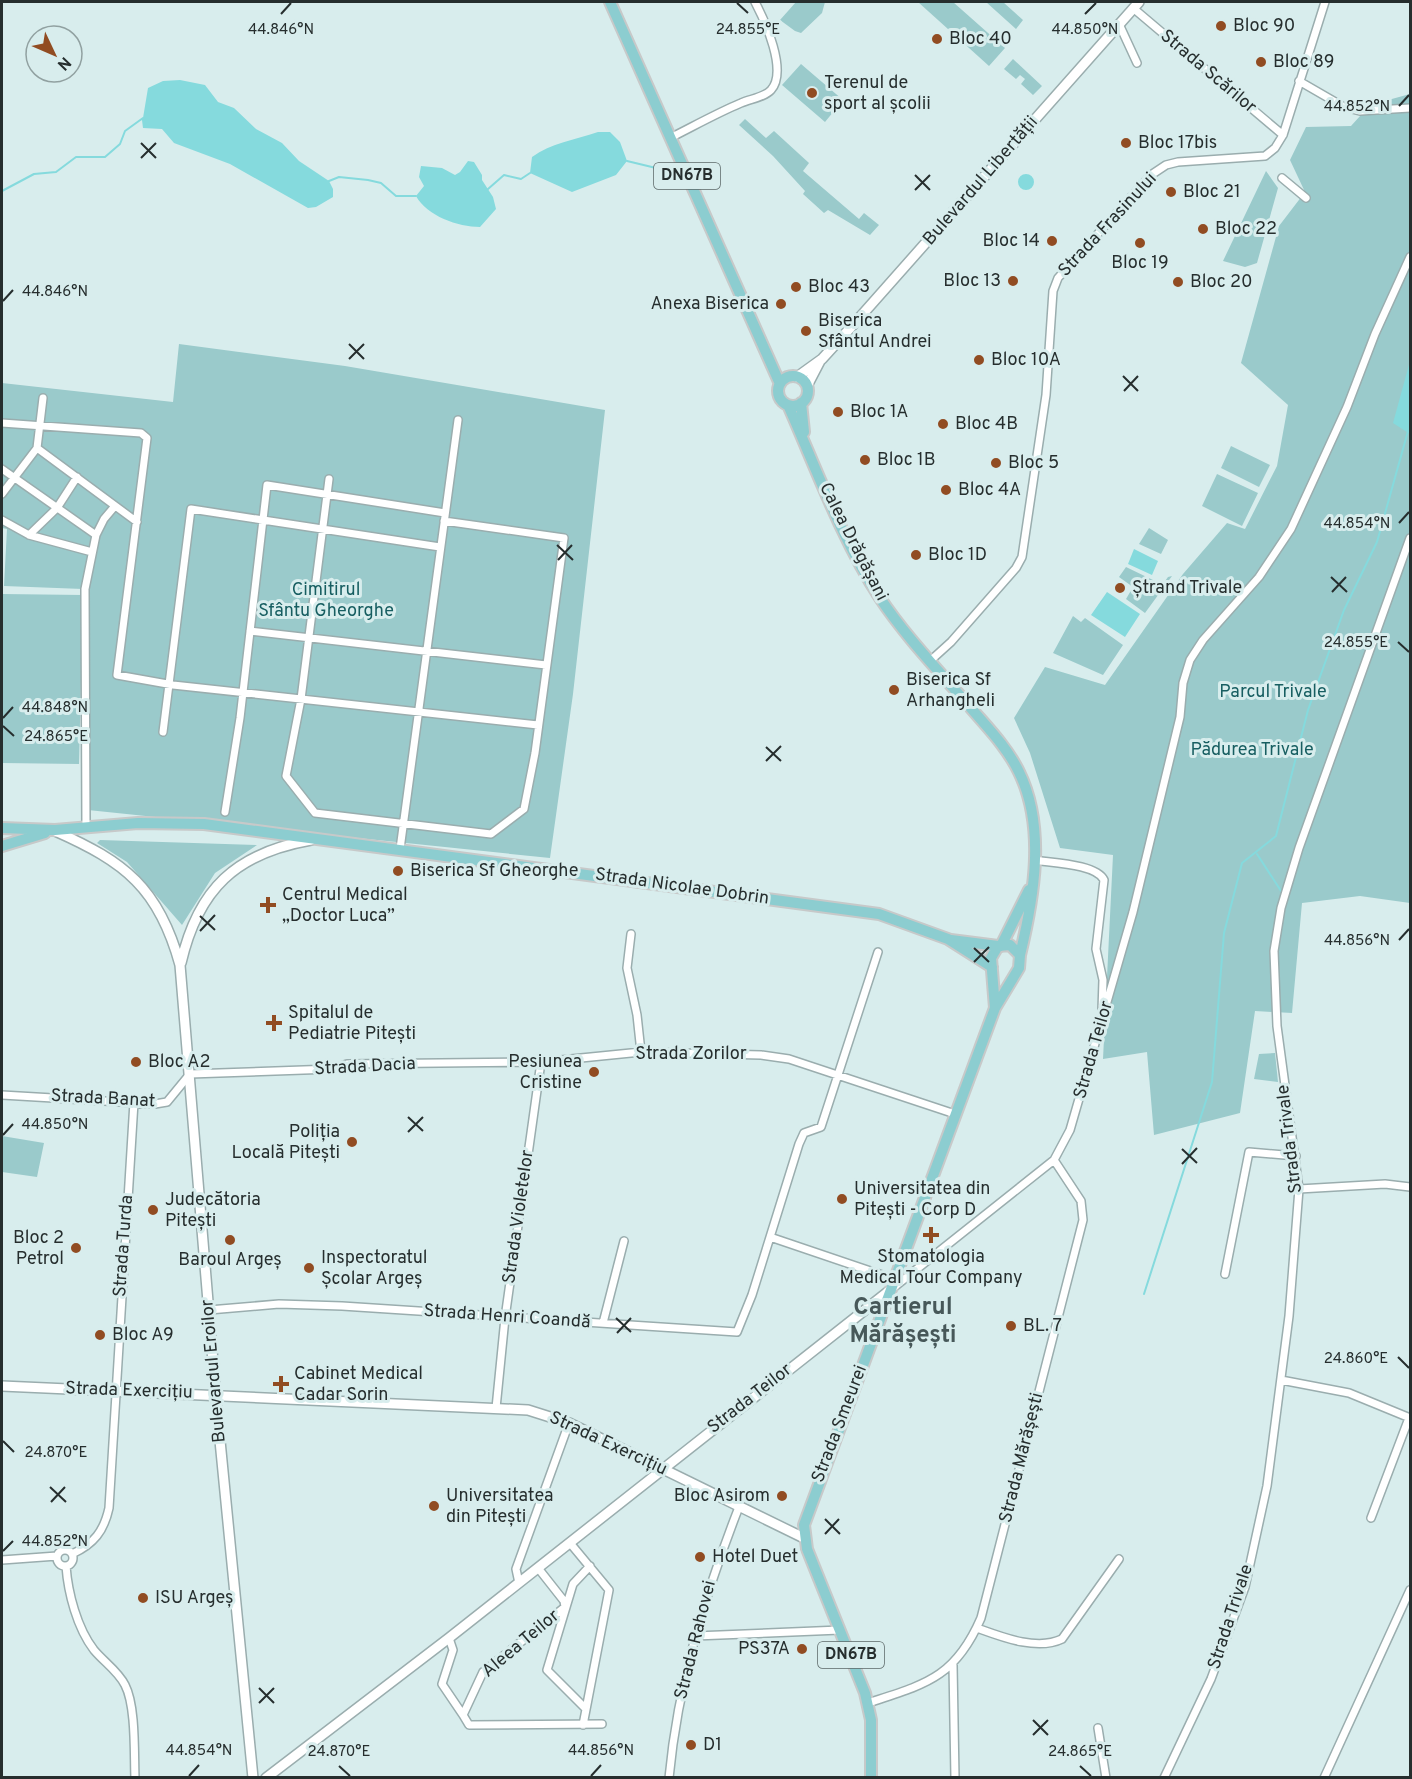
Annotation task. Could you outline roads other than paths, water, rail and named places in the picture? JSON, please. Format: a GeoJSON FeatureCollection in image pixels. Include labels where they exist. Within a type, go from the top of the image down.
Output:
{"type":"FeatureCollection","features":[{"type":"Feature","properties":{"kind":"main road","name":"DN67B"},"geometry":{"type":"LineString","coordinates":[[610,2],[765,351]]}},
{"type":"Feature","properties":{"kind":"main road"},"geometry":{"type":"LineString","coordinates":[[765,351],[793,377],[807,386],[807,395],[801,403],[788,405],[778,394],[780,384],[765,351]]}},
{"type":"Feature","properties":{"kind":"main road"},"geometry":{"type":"LineString","coordinates":[[780,384],[793,377]]}},
{"type":"Feature","properties":{"kind":"main road","name":"Calea Drăgășani"},"geometry":{"type":"LineString","coordinates":[[801,403],[804,441]]}},
{"type":"Feature","properties":{"kind":"main road","name":"Calea Drăgășani"},"geometry":{"type":"LineString","coordinates":[[788,405],[870,582],[930,661],[997,738],[1019,771],[1031,807],[1034,860],[1028,923],[1020,955]]}},
{"type":"Feature","properties":{"kind":"main road","name":"Strada Nicolae Dobrin"},"geometry":{"type":"LineString","coordinates":[[2,828],[55,830],[138,823],[204,824],[879,914],[948,939],[1000,946]]}},
{"type":"Feature","properties":{"kind":"main road","name":"Strada Nicolae Dobrin"},"geometry":{"type":"LineString","coordinates":[[2,846],[55,830]]}},
{"type":"Feature","properties":{"kind":"main road","name":"Calea Drăgășani"},"geometry":{"type":"LineString","coordinates":[[1000,946],[1032,885]]}},
{"type":"Feature","properties":{"kind":"main road","name":"Strada Nicolae Dobrin"},"geometry":{"type":"LineString","coordinates":[[948,939],[993,968]]}},
{"type":"Feature","properties":{"kind":"main road"},"geometry":{"type":"LineString","coordinates":[[1000,946],[1014,947],[1020,955],[1020,964],[1014,972],[1005,975],[993,968],[991,958],[1000,946]]}},
{"type":"Feature","properties":{"kind":"main road","name":"Strada Smeurei"},"geometry":{"type":"LineString","coordinates":[[993,968],[994,1008]]}},
{"type":"Feature","properties":{"kind":"main road","name":"Strada Smeurei"},"geometry":{"type":"LineString","coordinates":[[804,1538],[806,1516],[814,1493],[994,1008],[1014,972]]}},
{"type":"Feature","properties":{"kind":"main road","name":"DN67B"},"geometry":{"type":"LineString","coordinates":[[804,1538],[868,1703],[872,1737],[871,1778]]}},
{"type":"Feature","properties":{"kind":"street"},"geometry":{"type":"LineString","coordinates":[[670,138],[741,103],[767,93],[774,85],[777,64],[770,36],[755,2]]}},
{"type":"Feature","properties":{"kind":"street","name":"Strada Frasinului"},"geometry":{"type":"LineString","coordinates":[[930,661],[951,642],[1016,568],[1022,557],[1046,395],[1051,347],[1050,305],[1058,278],[1151,175],[1166,165],[1178,162],[1265,156],[1275,148],[1282,135],[1326,2]]}},
{"type":"Feature","properties":{"kind":"street","name":"Bulevardul Libertății"},"geometry":{"type":"LineString","coordinates":[[807,386],[822,359],[1136,5]]}},
{"type":"Feature","properties":{"kind":"street","name":"Strada Scărilor"},"geometry":{"type":"LineString","coordinates":[[1136,5],[1282,135]]}},
{"type":"Feature","properties":{"kind":"street"},"geometry":{"type":"LineString","coordinates":[[1119,24],[1137,63]]}},
{"type":"Feature","properties":{"kind":"street"},"geometry":{"type":"LineString","coordinates":[[1299,81],[1344,107],[1360,111],[1410,108]]}},
{"type":"Feature","properties":{"kind":"street"},"geometry":{"type":"LineString","coordinates":[[1399,110],[1410,113]]}},
{"type":"Feature","properties":{"kind":"street"},"geometry":{"type":"LineString","coordinates":[[1282,178],[1306,198]]}},
{"type":"Feature","properties":{"kind":"street","name":"Strada Teilor"},"geometry":{"type":"LineString","coordinates":[[266,1778],[449,1638],[1054,1160],[1070,1130],[1124,944],[1178,728],[1183,683],[1190,660],[1203,640],[1259,577],[1291,529],[1347,407],[1410,257]]}},
{"type":"Feature","properties":{"kind":"street","name":"Bulevardul Libertății"},"geometry":{"type":"LineString","coordinates":[[793,377],[822,359]]}},
{"type":"Feature","properties":{"kind":"street"},"geometry":{"type":"LineString","coordinates":[[2,494],[37,448],[43,398]]}},
{"type":"Feature","properties":{"kind":"street"},"geometry":{"type":"LineString","coordinates":[[400,849],[458,420]]}},
{"type":"Feature","properties":{"kind":"street"},"geometry":{"type":"LineString","coordinates":[[2,423],[145,435],[147,438],[117,675],[243,693],[538,725]]}},
{"type":"Feature","properties":{"kind":"street"},"geometry":{"type":"LineString","coordinates":[[37,448],[137,522]]}},
{"type":"Feature","properties":{"kind":"street"},"geometry":{"type":"LineString","coordinates":[[2,469],[96,535]]}},
{"type":"Feature","properties":{"kind":"street"},"geometry":{"type":"LineString","coordinates":[[29,536],[57,508],[76,477]]}},
{"type":"Feature","properties":{"kind":"street"},"geometry":{"type":"LineString","coordinates":[[225,812],[243,693],[267,485],[327,495],[564,538],[524,809],[490,834],[315,813],[286,776],[301,699],[322,529],[327,495],[329,479]]}},
{"type":"Feature","properties":{"kind":"street"},"geometry":{"type":"LineString","coordinates":[[86,828],[85,589],[96,535],[104,519],[116,506]]}},
{"type":"Feature","properties":{"kind":"street"},"geometry":{"type":"LineString","coordinates":[[163,732],[191,509],[440,547]]}},
{"type":"Feature","properties":{"kind":"street"},"geometry":{"type":"LineString","coordinates":[[2,520],[29,536],[92,552]]}},
{"type":"Feature","properties":{"kind":"street","name":"Strada Trivale"},"geometry":{"type":"LineString","coordinates":[[1164,1778],[1210,1679],[1245,1587],[1267,1486],[1289,1316],[1299,1189],[1296,1156],[1285,1094],[1274,987],[1274,951],[1281,908],[1299,848],[1410,538]]}},
{"type":"Feature","properties":{"kind":"street"},"geometry":{"type":"LineString","coordinates":[[250,631],[546,665]]}},
{"type":"Feature","properties":{"kind":"street","name":"Bulevardul Eroilor"},"geometry":{"type":"LineString","coordinates":[[55,830],[98,852],[141,884],[165,918],[180,965],[216,1395],[253,1778]]}},
{"type":"Feature","properties":{"kind":"street","name":"Bulevardul Eroilor"},"geometry":{"type":"LineString","coordinates":[[180,965],[187,934],[215,886],[234,869],[257,854],[284,845],[315,839]]}},
{"type":"Feature","properties":{"kind":"street"},"geometry":{"type":"LineString","coordinates":[[1034,860],[1089,869],[1101,874],[1104,880],[1096,949],[1103,980],[1102,1023]]}},
{"type":"Feature","properties":{"kind":"street"},"geometry":{"type":"LineString","coordinates":[[631,934],[627,968],[637,1015],[641,1052]]}},
{"type":"Feature","properties":{"kind":"street"},"geometry":{"type":"LineString","coordinates":[[838,1075],[878,952]]}},
{"type":"Feature","properties":{"kind":"street","name":"Strada Zorilor"},"geometry":{"type":"LineString","coordinates":[[540,1062],[641,1052],[768,1056],[789,1059],[955,1114]]}},
{"type":"Feature","properties":{"kind":"street","name":"Strada Dacia"},"geometry":{"type":"LineString","coordinates":[[190,1074],[332,1069],[347,1064],[540,1062]]}},
{"type":"Feature","properties":{"kind":"street","name":"Strada Violetelor"},"geometry":{"type":"LineString","coordinates":[[496,1408],[505,1317],[540,1062]]}},
{"type":"Feature","properties":{"kind":"street","name":"Strada Banat"},"geometry":{"type":"LineString","coordinates":[[2,1095],[167,1102],[190,1074]]}},
{"type":"Feature","properties":{"kind":"street","name":"Strada Henri Coandă"},"geometry":{"type":"LineString","coordinates":[[209,1310],[279,1304],[737,1332],[752,1295],[799,1144],[804,1133],[821,1127],[838,1075]]}},
{"type":"Feature","properties":{"kind":"street","name":"Strada Turda"},"geometry":{"type":"LineString","coordinates":[[72,1554],[92,1543],[106,1520],[115,1443],[114,1390],[134,1101]]}},
{"type":"Feature","properties":{"kind":"street"},"geometry":{"type":"LineString","coordinates":[[1225,1274],[1249,1152],[1296,1156]]}},
{"type":"Feature","properties":{"kind":"street","name":"Strada Mărășești"},"geometry":{"type":"LineString","coordinates":[[868,1703],[921,1686],[953,1665],[969,1646],[977,1628],[1083,1220],[1081,1201],[1054,1160]]}},
{"type":"Feature","properties":{"kind":"street"},"geometry":{"type":"LineString","coordinates":[[1299,1189],[1385,1184],[1410,1187]]}},
{"type":"Feature","properties":{"kind":"street"},"geometry":{"type":"LineString","coordinates":[[770,1237],[894,1279]]}},
{"type":"Feature","properties":{"kind":"street"},"geometry":{"type":"LineString","coordinates":[[603,1323],[624,1241]]}},
{"type":"Feature","properties":{"kind":"street"},"geometry":{"type":"LineString","coordinates":[[1281,1380],[1349,1393],[1410,1418],[1371,1518]]}},
{"type":"Feature","properties":{"kind":"street","name":"Strada Exercițiu"},"geometry":{"type":"LineString","coordinates":[[2,1386],[496,1408],[539,1412],[568,1423],[804,1538]]}},
{"type":"Feature","properties":{"kind":"street"},"geometry":{"type":"LineString","coordinates":[[519,1583],[516,1569],[568,1423]]}},
{"type":"Feature","properties":{"kind":"street","name":"Strada Rahovei"},"geometry":{"type":"LineString","coordinates":[[669,1778],[676,1722],[695,1636],[709,1586],[739,1507]]}},
{"type":"Feature","properties":{"kind":"street"},"geometry":{"type":"LineString","coordinates":[[570,1543],[606,1586],[609,1596],[583,1725]]}},
{"type":"Feature","properties":{"kind":"street"},"geometry":{"type":"LineString","coordinates":[[2,1560],[57,1556],[63,1551],[72,1554],[72,1562],[66,1566]]}},
{"type":"Feature","properties":{"kind":"street"},"geometry":{"type":"LineString","coordinates":[[57,1556],[58,1563],[66,1566]]}},
{"type":"Feature","properties":{"kind":"street"},"geometry":{"type":"LineString","coordinates":[[977,1628],[1008,1639],[1054,1643],[1062,1639],[1119,1559]]}},
{"type":"Feature","properties":{"kind":"street"},"geometry":{"type":"LineString","coordinates":[[66,1566],[68,1587],[85,1636],[96,1653],[118,1675],[128,1694],[135,1778]]}},
{"type":"Feature","properties":{"kind":"street","name":"Aleea Teilor"},"geometry":{"type":"LineString","coordinates":[[585,1708],[547,1670],[573,1584],[590,1566]]}},
{"type":"Feature","properties":{"kind":"street","name":"Aleea Teilor"},"geometry":{"type":"LineString","coordinates":[[538,1568],[564,1601],[565,1607]]}},
{"type":"Feature","properties":{"kind":"street"},"geometry":{"type":"LineString","coordinates":[[1324,1778],[1410,1590]]}},
{"type":"Feature","properties":{"kind":"street","name":"Aleea Teilor"},"geometry":{"type":"LineString","coordinates":[[463,1715],[483,1672],[565,1607]]}},
{"type":"Feature","properties":{"kind":"street"},"geometry":{"type":"LineString","coordinates":[[695,1636],[840,1630]]}},
{"type":"Feature","properties":{"kind":"street"},"geometry":{"type":"LineString","coordinates":[[449,1638],[453,1650],[442,1684],[469,1725],[602,1724]]}},
{"type":"Feature","properties":{"kind":"street"},"geometry":{"type":"LineString","coordinates":[[953,1665],[955,1778]]}},
{"type":"Feature","properties":{"kind":"street"},"geometry":{"type":"LineString","coordinates":[[1098,1728],[1106,1778]]}},
{"type":"Feature","properties":{"kind":"waterway"},"geometry":{"type":"LineString","coordinates":[[2,191],[34,174],[56,172],[76,157],[105,157],[120,144],[125,131],[143,118]]}},
{"type":"Feature","properties":{"kind":"waterway"},"geometry":{"type":"LineString","coordinates":[[627,161],[656,168],[665,176]]}},
{"type":"Feature","properties":{"kind":"waterway"},"geometry":{"type":"LineString","coordinates":[[488,189],[504,175],[521,179],[530,173]]}},
{"type":"Feature","properties":{"kind":"waterway"},"geometry":{"type":"LineString","coordinates":[[329,181],[339,177],[368,180],[381,183],[396,196],[416,196]]}},
{"type":"Feature","properties":{"kind":"waterway"},"geometry":{"type":"LineString","coordinates":[[1144,1294],[1212,1082],[1224,933],[1242,863],[1276,836],[1308,710],[1344,610],[1377,542],[1408,431]]}},
{"type":"Feature","properties":{"kind":"waterway"},"geometry":{"type":"LineString","coordinates":[[1257,854],[1283,894]]}},
{"type":"Feature","properties":{"kind":"place","name":"Bloc 90"},"geometry":{"type":"Point","coordinates":[1221,26]}},
{"type":"Feature","properties":{"kind":"place","name":"Bloc 40"},"geometry":{"type":"Point","coordinates":[937,39]}},
{"type":"Feature","properties":{"kind":"place","name":"Bloc 89"},"geometry":{"type":"Point","coordinates":[1261,62]}},
{"type":"Feature","properties":{"kind":"place","name":"Terenul de sport al școlii"},"geometry":{"type":"Point","coordinates":[812,93]}},
{"type":"Feature","properties":{"kind":"place","name":"Bloc 17bis"},"geometry":{"type":"Point","coordinates":[1126,143]}},
{"type":"Feature","properties":{"kind":"place","name":"Bloc 21"},"geometry":{"type":"Point","coordinates":[1171,192]}},
{"type":"Feature","properties":{"kind":"place","name":"Bloc 22"},"geometry":{"type":"Point","coordinates":[1203,229]}},
{"type":"Feature","properties":{"kind":"place","name":"Bloc 14"},"geometry":{"type":"Point","coordinates":[1052,241]}},
{"type":"Feature","properties":{"kind":"place","name":"Bloc 19"},"geometry":{"type":"Point","coordinates":[1140,243]}},
{"type":"Feature","properties":{"kind":"place","name":"Bloc 13"},"geometry":{"type":"Point","coordinates":[1013,281]}},
{"type":"Feature","properties":{"kind":"place","name":"Bloc 20"},"geometry":{"type":"Point","coordinates":[1178,282]}},
{"type":"Feature","properties":{"kind":"place","name":"Bloc 43"},"geometry":{"type":"Point","coordinates":[796,287]}},
{"type":"Feature","properties":{"kind":"place","name":"Anexa Biserica"},"geometry":{"type":"Point","coordinates":[781,304]}},
{"type":"Feature","properties":{"kind":"place","name":"Biserica Sfântul Andrei"},"geometry":{"type":"Point","coordinates":[806,331]}},
{"type":"Feature","properties":{"kind":"place","name":"Bloc 10A"},"geometry":{"type":"Point","coordinates":[979,360]}},
{"type":"Feature","properties":{"kind":"place","name":"Bloc 1A"},"geometry":{"type":"Point","coordinates":[838,412]}},
{"type":"Feature","properties":{"kind":"place","name":"Bloc 4B"},"geometry":{"type":"Point","coordinates":[943,424]}},
{"type":"Feature","properties":{"kind":"place","name":"Bloc 1B"},"geometry":{"type":"Point","coordinates":[865,460]}},
{"type":"Feature","properties":{"kind":"place","name":"Bloc 5"},"geometry":{"type":"Point","coordinates":[996,463]}},
{"type":"Feature","properties":{"kind":"place","name":"Bloc 4A"},"geometry":{"type":"Point","coordinates":[946,490]}},
{"type":"Feature","properties":{"kind":"place","name":"Bloc 1D"},"geometry":{"type":"Point","coordinates":[916,555]}},
{"type":"Feature","properties":{"kind":"place","name":"Ștrand Trivale"},"geometry":{"type":"Point","coordinates":[1120,588]}},
{"type":"Feature","properties":{"kind":"place","name":"Biserica Sf Arhangheli"},"geometry":{"type":"Point","coordinates":[894,690]}},
{"type":"Feature","properties":{"kind":"place","name":"Biserica Sf Gheorghe"},"geometry":{"type":"Point","coordinates":[398,871]}},
{"type":"Feature","properties":{"kind":"place","name":"Centrul Medical „Doctor Luca”"},"geometry":{"type":"Point","coordinates":[268,905]}},
{"type":"Feature","properties":{"kind":"place","name":"Spitalul de Pediatrie Pitești"},"geometry":{"type":"Point","coordinates":[274,1023]}},
{"type":"Feature","properties":{"kind":"place","name":"Bloc A2"},"geometry":{"type":"Point","coordinates":[136,1062]}},
{"type":"Feature","properties":{"kind":"place","name":"Pesiunea Cristine"},"geometry":{"type":"Point","coordinates":[594,1072]}},
{"type":"Feature","properties":{"kind":"place","name":"Poliția Locală Pitești"},"geometry":{"type":"Point","coordinates":[352,1142]}},
{"type":"Feature","properties":{"kind":"place","name":"Universitatea din Pitești - Corp D"},"geometry":{"type":"Point","coordinates":[842,1199]}},
{"type":"Feature","properties":{"kind":"place","name":"Judecătoria Pitești"},"geometry":{"type":"Point","coordinates":[153,1210]}},
{"type":"Feature","properties":{"kind":"place","name":"Stomatologia Medical Tour Company"},"geometry":{"type":"Point","coordinates":[931,1235]}},
{"type":"Feature","properties":{"kind":"place","name":"Baroul Argeș"},"geometry":{"type":"Point","coordinates":[230,1240]}},
{"type":"Feature","properties":{"kind":"place","name":"Bloc 2 Petrol"},"geometry":{"type":"Point","coordinates":[76,1248]}},
{"type":"Feature","properties":{"kind":"place","name":"Inspectoratul Școlar Argeș"},"geometry":{"type":"Point","coordinates":[309,1268]}},
{"type":"Feature","properties":{"kind":"place","name":"BL. 7"},"geometry":{"type":"Point","coordinates":[1011,1326]}},
{"type":"Feature","properties":{"kind":"place","name":"Bloc A9"},"geometry":{"type":"Point","coordinates":[100,1335]}},
{"type":"Feature","properties":{"kind":"place","name":"Cabinet Medical Cadar Sorin"},"geometry":{"type":"Point","coordinates":[281,1384]}},
{"type":"Feature","properties":{"kind":"place","name":"Bloc Asirom"},"geometry":{"type":"Point","coordinates":[782,1496]}},
{"type":"Feature","properties":{"kind":"place","name":"Universitatea din Pitești"},"geometry":{"type":"Point","coordinates":[434,1506]}},
{"type":"Feature","properties":{"kind":"place","name":"Hotel Duet"},"geometry":{"type":"Point","coordinates":[700,1557]}},
{"type":"Feature","properties":{"kind":"place","name":"ISU Argeș"},"geometry":{"type":"Point","coordinates":[143,1598]}},
{"type":"Feature","properties":{"kind":"place","name":"PS37A"},"geometry":{"type":"Point","coordinates":[802,1649]}},
{"type":"Feature","properties":{"kind":"place","name":"D1"},"geometry":{"type":"Point","coordinates":[691,1745]}},
{"type":"Feature","properties":{"kind":"district","name":"Cartierul Mărășești"},"geometry":{"type":"Point","coordinates":[903,1322]}},
{"type":"Feature","properties":{"kind":"park label","name":"Cimitirul Sfântu Gheorghe"},"geometry":{"type":"Point","coordinates":[326,600]}},
{"type":"Feature","properties":{"kind":"park label","name":"Parcul Trivale"},"geometry":{"type":"Point","coordinates":[1273,692]}},
{"type":"Feature","properties":{"kind":"park label","name":"Pădurea Trivale"},"geometry":{"type":"Point","coordinates":[1252,750]}}]}
